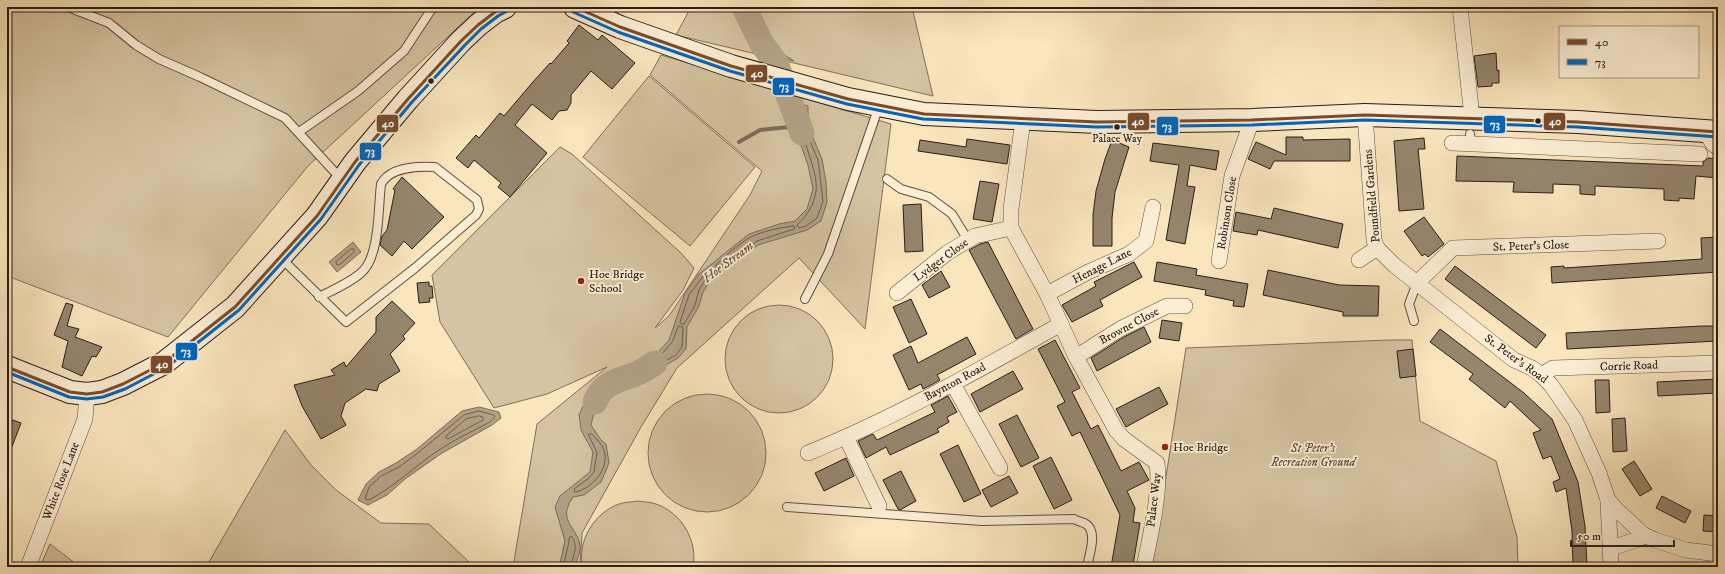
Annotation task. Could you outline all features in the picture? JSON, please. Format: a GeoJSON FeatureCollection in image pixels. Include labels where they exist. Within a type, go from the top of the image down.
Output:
{"type":"FeatureCollection","features":[{"type":"Feature","properties":{"kind":"main road"},"geometry":{"type":"LineString","coordinates":[[7,367],[63,389],[87,394],[102,392],[123,384],[164,363],[235,307],[281,258],[317,216],[342,180],[408,99],[461,41],[478,25],[495,12],[505,7]]}},
{"type":"Feature","properties":{"kind":"main road"},"geometry":{"type":"LineString","coordinates":[[575,7],[620,27],[731,66],[818,91],[879,106],[924,114],[1023,120],[1097,122],[1252,120],[1364,115],[1471,132],[1578,122],[1711,131]]}},
{"type":"Feature","properties":{"kind":"street"},"geometry":{"type":"LineString","coordinates":[[1460,7],[1471,132]]}},
{"type":"Feature","properties":{"kind":"street","name":"Poundfield Gardens"},"geometry":{"type":"LineString","coordinates":[[1364,115],[1374,240],[1377,248],[1394,266],[1417,283]]}},
{"type":"Feature","properties":{"kind":"street","name":"Palace Way"},"geometry":{"type":"LineString","coordinates":[[1023,120],[1011,209],[1011,228],[1047,294],[1076,357],[1116,430],[1124,440],[1157,463],[1158,473],[1155,505],[1144,567]]}},
{"type":"Feature","properties":{"kind":"street","name":"Robinson Close"},"geometry":{"type":"LineString","coordinates":[[1219,261],[1232,176],[1252,120]]}},
{"type":"Feature","properties":{"kind":"street"},"geometry":{"type":"LineString","coordinates":[[1577,148],[1578,122]]}},
{"type":"Feature","properties":{"kind":"street"},"geometry":{"type":"LineString","coordinates":[[1711,131],[1713,144],[1718,148]]}},
{"type":"Feature","properties":{"kind":"street"},"geometry":{"type":"LineString","coordinates":[[1452,143],[1471,132],[1577,148],[1700,154]]}},
{"type":"Feature","properties":{"kind":"street","name":"Henage Lane"},"geometry":{"type":"LineString","coordinates":[[1047,294],[1088,272],[1129,254],[1146,241],[1153,207]]}},
{"type":"Feature","properties":{"kind":"street","name":"Lydger Close"},"geometry":{"type":"LineString","coordinates":[[898,293],[947,253],[968,240],[975,236],[1011,228]]}},
{"type":"Feature","properties":{"kind":"street","name":"St. Peter's Close"},"geometry":{"type":"LineString","coordinates":[[1417,283],[1453,248],[1658,241]]}},
{"type":"Feature","properties":{"kind":"street"},"geometry":{"type":"LineString","coordinates":[[1359,260],[1377,248]]}},
{"type":"Feature","properties":{"kind":"street","name":"St. Peter's Road"},"geometry":{"type":"LineString","coordinates":[[1417,283],[1514,360],[1542,374],[1575,420],[1599,473],[1608,500],[1611,567]]}},
{"type":"Feature","properties":{"kind":"street","name":"Browne Close"},"geometry":{"type":"LineString","coordinates":[[1076,357],[1120,329],[1167,306],[1185,306]]}},
{"type":"Feature","properties":{"kind":"street","name":"Baynton Road"},"geometry":{"type":"LineString","coordinates":[[808,453],[846,437],[953,384],[1061,324]]}},
{"type":"Feature","properties":{"kind":"street","name":"Corrie Road"},"geometry":{"type":"LineString","coordinates":[[1542,374],[1553,368],[1718,363]]}},
{"type":"Feature","properties":{"kind":"street"},"geometry":{"type":"LineString","coordinates":[[953,384],[1000,468]]}},
{"type":"Feature","properties":{"kind":"street","name":"White Rose Lane"},"geometry":{"type":"LineString","coordinates":[[28,567],[85,419],[87,394]]}},
{"type":"Feature","properties":{"kind":"street"},"geometry":{"type":"LineString","coordinates":[[846,437],[879,506]]}},
{"type":"Feature","properties":{"kind":"street","name":"St. Peter's Road"},"geometry":{"type":"LineString","coordinates":[[1608,500],[1644,535],[1686,550],[1718,554]]}},
{"type":"Feature","properties":{"kind":"street"},"geometry":{"type":"LineString","coordinates":[[1611,548],[1639,539],[1644,535]]}},
{"type":"Feature","properties":{"kind":"lane"},"geometry":{"type":"LineString","coordinates":[[68,7],[109,23],[136,46],[158,59],[200,76],[285,118],[342,180]]}},
{"type":"Feature","properties":{"kind":"lane"},"geometry":{"type":"LineString","coordinates":[[299,132],[358,91],[404,51],[433,7]]}},
{"type":"Feature","properties":{"kind":"lane"},"geometry":{"type":"LineString","coordinates":[[805,299],[828,254],[879,106]]}},
{"type":"Feature","properties":{"kind":"lane"},"geometry":{"type":"LineString","coordinates":[[281,258],[319,297],[346,322],[415,268],[476,215],[479,209],[477,200],[435,167],[400,170],[392,173],[381,184],[379,223],[369,264],[358,276],[319,297]]}},
{"type":"Feature","properties":{"kind":"lane"},"geometry":{"type":"LineString","coordinates":[[887,179],[901,189],[928,198],[952,214],[968,240]]}},
{"type":"Feature","properties":{"kind":"lane"},"geometry":{"type":"LineString","coordinates":[[1414,321],[1409,304],[1417,283]]}},
{"type":"Feature","properties":{"kind":"lane"},"geometry":{"type":"LineString","coordinates":[[787,507],[982,521],[1074,519],[1086,525],[1091,531],[1091,544],[1087,567]]}},
{"type":"Feature","properties":{"kind":"green space"},"geometry":{"type":"Polygon","coordinates":[[[7,7],[480,7],[308,166],[168,337],[7,276],[7,7]]]}},
{"type":"Feature","properties":{"kind":"green space"},"geometry":{"type":"Polygon","coordinates":[[[691,7],[912,7],[933,96],[676,35],[691,7]]]}},
{"type":"Feature","properties":{"kind":"green space"},"geometry":{"type":"Polygon","coordinates":[[[661,55],[891,124],[865,329],[799,258],[677,368],[641,427],[582,533],[580,567],[513,567],[537,424],[607,367],[547,394],[494,408],[440,322],[432,275],[560,147],[572,154],[681,253],[694,268],[683,290],[655,328],[669,316],[750,195],[762,171],[650,75],[661,55]]]}},
{"type":"Feature","properties":{"kind":"green space"},"geometry":{"type":"Polygon","coordinates":[[[649,76],[755,167],[690,246],[583,157],[649,76]]]}},
{"type":"Feature","properties":{"kind":"green space"},"geometry":{"type":"Polygon","coordinates":[[[779,305],[800,309],[817,321],[829,338],[833,359],[829,380],[817,397],[800,409],[779,413],[758,409],[741,397],[729,380],[725,359],[729,338],[741,321],[758,309],[779,305]]]}},
{"type":"Feature","properties":{"kind":"green space","name":"St Peter's Recreation Ground"},"geometry":{"type":"Polygon","coordinates":[[[1412,340],[1420,421],[1496,461],[1517,537],[1518,567],[1152,567],[1186,348],[1412,340]]]}},
{"type":"Feature","properties":{"kind":"green space"},"geometry":{"type":"Polygon","coordinates":[[[707,394],[729,399],[740,404],[756,420],[761,431],[766,453],[761,475],[756,486],[740,502],[729,507],[707,512],[685,507],[674,502],[658,486],[653,475],[648,453],[653,431],[658,420],[674,404],[685,399],[707,394]]]}},
{"type":"Feature","properties":{"kind":"green space"},"geometry":{"type":"Polygon","coordinates":[[[285,430],[311,465],[336,490],[381,523],[429,524],[471,564],[468,567],[206,567],[285,430]]]}},
{"type":"Feature","properties":{"kind":"green space"},"geometry":{"type":"Polygon","coordinates":[[[638,501],[654,503],[665,508],[680,521],[686,529],[693,547],[693,567],[583,567],[582,548],[589,529],[595,521],[610,508],[621,503],[638,501]]]}},
{"type":"Feature","properties":{"kind":"green space"},"geometry":{"type":"Polygon","coordinates":[[[50,544],[80,567],[40,567],[50,544]]]}},
{"type":"Feature","properties":{"kind":"water"},"geometry":{"type":"Polygon","coordinates":[[[738,7],[755,7],[775,49],[794,61],[760,52],[738,7]]]}},
{"type":"Feature","properties":{"kind":"water"},"geometry":{"type":"Polygon","coordinates":[[[783,99],[808,106],[808,126],[822,159],[826,182],[827,202],[821,221],[807,230],[758,245],[743,257],[714,275],[703,292],[699,306],[687,327],[686,349],[678,358],[628,387],[623,371],[630,370],[658,352],[669,340],[685,293],[699,274],[749,234],[779,224],[795,221],[807,209],[813,189],[808,165],[783,99]]]}},
{"type":"Feature","properties":{"kind":"water"},"geometry":{"type":"Polygon","coordinates":[[[353,242],[361,252],[337,272],[329,262],[353,242]]]}},
{"type":"Feature","properties":{"kind":"water"},"geometry":{"type":"Polygon","coordinates":[[[616,373],[623,391],[609,396],[601,402],[595,411],[591,425],[601,440],[606,444],[609,463],[601,482],[584,495],[573,497],[568,506],[568,519],[577,536],[580,551],[574,567],[559,567],[565,541],[555,507],[560,496],[590,472],[593,452],[581,430],[579,415],[588,395],[599,382],[616,373]]]}},
{"type":"Feature","properties":{"kind":"water"},"geometry":{"type":"Polygon","coordinates":[[[479,407],[499,412],[501,418],[492,425],[442,453],[405,479],[387,495],[368,505],[358,500],[366,484],[379,472],[417,449],[462,411],[479,407]]]}},
{"type":"Feature","properties":{"kind":"building"},"geometry":{"type":"Polygon","coordinates":[[[579,25],[598,40],[602,35],[635,63],[612,89],[591,71],[571,95],[571,103],[567,110],[559,111],[552,120],[532,104],[515,125],[547,153],[510,197],[498,187],[501,183],[474,160],[468,168],[456,158],[476,135],[479,138],[500,113],[504,116],[569,43],[567,41],[579,25]]]}},
{"type":"Feature","properties":{"kind":"building"},"geometry":{"type":"Polygon","coordinates":[[[1496,53],[1497,71],[1499,70],[1499,83],[1492,83],[1492,86],[1478,87],[1474,56],[1496,53]]]}},
{"type":"Feature","properties":{"kind":"building"},"geometry":{"type":"Polygon","coordinates":[[[1286,137],[1303,137],[1303,140],[1350,139],[1350,161],[1274,161],[1270,169],[1248,159],[1256,142],[1286,155],[1286,137]]]}},
{"type":"Feature","properties":{"kind":"building"},"geometry":{"type":"Polygon","coordinates":[[[1424,138],[1425,149],[1418,149],[1424,209],[1399,211],[1394,141],[1424,138]]]}},
{"type":"Feature","properties":{"kind":"building"},"geometry":{"type":"Polygon","coordinates":[[[967,139],[1010,145],[1007,164],[918,151],[920,140],[966,147],[967,139]]]}},
{"type":"Feature","properties":{"kind":"building"},"geometry":{"type":"Polygon","coordinates":[[[1112,140],[1129,147],[1115,192],[1112,218],[1112,246],[1093,246],[1093,215],[1096,191],[1112,140]]]}},
{"type":"Feature","properties":{"kind":"building"},"geometry":{"type":"Polygon","coordinates":[[[1153,143],[1219,151],[1216,170],[1190,165],[1187,186],[1195,187],[1185,244],[1166,240],[1179,165],[1150,161],[1153,143]]]}},
{"type":"Feature","properties":{"kind":"building"},"geometry":{"type":"Polygon","coordinates":[[[1457,156],[1703,166],[1703,162],[1708,158],[1718,159],[1718,178],[1696,176],[1694,199],[1679,198],[1679,201],[1664,200],[1664,189],[1595,186],[1595,195],[1580,194],[1580,185],[1553,184],[1553,193],[1513,192],[1514,182],[1456,181],[1457,156]]]}},
{"type":"Feature","properties":{"kind":"building"},"geometry":{"type":"Polygon","coordinates":[[[402,177],[444,217],[412,249],[404,241],[392,256],[380,245],[382,236],[387,230],[395,190],[393,189],[402,177]]]}},
{"type":"Feature","properties":{"kind":"building"},"geometry":{"type":"Polygon","coordinates":[[[980,181],[999,184],[992,222],[973,219],[980,181]]]}},
{"type":"Feature","properties":{"kind":"building"},"geometry":{"type":"Polygon","coordinates":[[[921,204],[923,251],[905,252],[903,205],[921,204]]]}},
{"type":"Feature","properties":{"kind":"building"},"geometry":{"type":"Polygon","coordinates":[[[1274,208],[1343,224],[1338,248],[1258,230],[1257,235],[1233,231],[1236,212],[1271,219],[1274,208]]]}},
{"type":"Feature","properties":{"kind":"building"},"geometry":{"type":"Polygon","coordinates":[[[1424,217],[1444,244],[1428,257],[1425,254],[1422,256],[1404,231],[1424,217]]]}},
{"type":"Feature","properties":{"kind":"building"},"geometry":{"type":"Polygon","coordinates":[[[1717,237],[1718,272],[1552,283],[1551,267],[1564,266],[1564,268],[1702,259],[1701,238],[1717,237]]]}},
{"type":"Feature","properties":{"kind":"building"},"geometry":{"type":"Polygon","coordinates":[[[988,242],[1033,329],[1016,339],[969,250],[980,244],[988,242]]]}},
{"type":"Feature","properties":{"kind":"building"},"geometry":{"type":"Polygon","coordinates":[[[1134,262],[1142,277],[1100,300],[1103,306],[1072,322],[1062,305],[1096,286],[1094,282],[1134,262]]]}},
{"type":"Feature","properties":{"kind":"building"},"geometry":{"type":"Polygon","coordinates":[[[1157,262],[1197,269],[1196,275],[1248,284],[1244,307],[1233,306],[1234,301],[1205,295],[1206,290],[1154,281],[1157,262]]]}},
{"type":"Feature","properties":{"kind":"building"},"geometry":{"type":"Polygon","coordinates":[[[1455,266],[1546,335],[1536,348],[1445,279],[1455,266]]]}},
{"type":"Feature","properties":{"kind":"building"},"geometry":{"type":"Polygon","coordinates":[[[1268,270],[1339,285],[1379,286],[1378,316],[1343,316],[1343,312],[1263,295],[1268,270]]]}},
{"type":"Feature","properties":{"kind":"building"},"geometry":{"type":"Polygon","coordinates":[[[941,271],[950,287],[929,298],[922,285],[941,271]]]}},
{"type":"Feature","properties":{"kind":"building"},"geometry":{"type":"Polygon","coordinates":[[[429,282],[429,286],[432,286],[433,298],[429,298],[430,302],[419,303],[417,283],[429,282]]]}},
{"type":"Feature","properties":{"kind":"building"},"geometry":{"type":"Polygon","coordinates":[[[911,299],[927,334],[909,343],[893,307],[911,299]]]}},
{"type":"Feature","properties":{"kind":"building"},"geometry":{"type":"Polygon","coordinates":[[[392,301],[415,323],[403,336],[405,339],[390,354],[400,371],[379,384],[377,391],[366,389],[345,403],[341,416],[346,425],[321,439],[302,406],[294,385],[335,375],[331,370],[344,362],[346,367],[376,332],[376,317],[392,301]]]}},
{"type":"Feature","properties":{"kind":"building"},"geometry":{"type":"Polygon","coordinates":[[[66,303],[73,305],[67,326],[79,329],[75,337],[102,347],[96,357],[92,356],[82,376],[62,367],[68,341],[54,335],[66,303]]]}},
{"type":"Feature","properties":{"kind":"building"},"geometry":{"type":"Polygon","coordinates":[[[1162,320],[1182,323],[1179,341],[1159,338],[1162,320]]]}},
{"type":"Feature","properties":{"kind":"building"},"geometry":{"type":"Polygon","coordinates":[[[1718,326],[1718,341],[1567,349],[1566,333],[1718,326]]]}},
{"type":"Feature","properties":{"kind":"building"},"geometry":{"type":"Polygon","coordinates":[[[1144,327],[1151,342],[1097,371],[1091,358],[1124,337],[1144,327]]]}},
{"type":"Feature","properties":{"kind":"building"},"geometry":{"type":"Polygon","coordinates":[[[1440,329],[1524,393],[1552,419],[1578,482],[1585,526],[1587,566],[1573,566],[1572,531],[1566,488],[1556,492],[1553,482],[1560,479],[1551,456],[1543,459],[1533,433],[1541,430],[1510,401],[1505,408],[1469,379],[1473,374],[1430,342],[1440,329]]]}},
{"type":"Feature","properties":{"kind":"building"},"geometry":{"type":"Polygon","coordinates":[[[967,337],[976,354],[937,375],[940,380],[933,384],[923,389],[921,384],[909,390],[893,355],[911,346],[918,363],[967,337]]]}},
{"type":"Feature","properties":{"kind":"building"},"geometry":{"type":"Polygon","coordinates":[[[1055,340],[1080,388],[1072,392],[1091,429],[1098,425],[1121,471],[1139,462],[1149,480],[1127,491],[1135,508],[1133,522],[1140,523],[1133,565],[1125,564],[1124,567],[1111,567],[1120,515],[1080,432],[1072,436],[1057,406],[1065,402],[1038,349],[1055,340]]]}},
{"type":"Feature","properties":{"kind":"building"},"geometry":{"type":"Polygon","coordinates":[[[1413,349],[1416,376],[1400,378],[1397,351],[1413,349]]]}},
{"type":"Feature","properties":{"kind":"building"},"geometry":{"type":"Polygon","coordinates":[[[1013,371],[1023,389],[980,412],[971,394],[1013,371]]]}},
{"type":"Feature","properties":{"kind":"building"},"geometry":{"type":"Polygon","coordinates":[[[1718,379],[1718,393],[1658,396],[1657,382],[1718,379]]]}},
{"type":"Feature","properties":{"kind":"building"},"geometry":{"type":"Polygon","coordinates":[[[1595,380],[1609,380],[1610,412],[1596,413],[1595,380]]]}},
{"type":"Feature","properties":{"kind":"building"},"geometry":{"type":"Polygon","coordinates":[[[1159,387],[1168,404],[1126,427],[1116,409],[1159,387]]]}},
{"type":"Feature","properties":{"kind":"building"},"geometry":{"type":"Polygon","coordinates":[[[948,396],[957,412],[947,417],[949,422],[937,429],[939,432],[890,455],[886,447],[866,458],[858,441],[873,434],[877,440],[935,412],[931,405],[948,396]]]}},
{"type":"Feature","properties":{"kind":"building"},"geometry":{"type":"Polygon","coordinates":[[[1017,415],[1039,458],[1021,467],[999,424],[1017,415]]]}},
{"type":"Feature","properties":{"kind":"building"},"geometry":{"type":"Polygon","coordinates":[[[7,418],[21,423],[8,457],[7,456],[7,418]]]}},
{"type":"Feature","properties":{"kind":"building"},"geometry":{"type":"Polygon","coordinates":[[[1625,418],[1627,451],[1613,452],[1612,419],[1625,418]]]}},
{"type":"Feature","properties":{"kind":"building"},"geometry":{"type":"Polygon","coordinates":[[[958,445],[981,494],[964,502],[940,454],[958,445]]]}},
{"type":"Feature","properties":{"kind":"building"},"geometry":{"type":"Polygon","coordinates":[[[1051,457],[1072,500],[1054,509],[1033,466],[1051,457]]]}},
{"type":"Feature","properties":{"kind":"building"},"geometry":{"type":"Polygon","coordinates":[[[846,458],[854,476],[824,491],[815,473],[846,458]]]}},
{"type":"Feature","properties":{"kind":"building"},"geometry":{"type":"Polygon","coordinates":[[[1634,461],[1652,489],[1640,496],[1622,469],[1634,461]]]}},
{"type":"Feature","properties":{"kind":"building"},"geometry":{"type":"Polygon","coordinates":[[[901,471],[916,501],[900,510],[898,509],[883,480],[901,471]]]}},
{"type":"Feature","properties":{"kind":"building"},"geometry":{"type":"Polygon","coordinates":[[[1009,476],[1018,493],[991,507],[982,490],[1009,476]]]}},
{"type":"Feature","properties":{"kind":"building"},"geometry":{"type":"Polygon","coordinates":[[[1662,496],[1691,511],[1685,523],[1656,508],[1662,496]]]}},
{"type":"Feature","properties":{"kind":"building"},"geometry":{"type":"Polygon","coordinates":[[[1704,515],[1718,516],[1718,532],[1703,531],[1704,515]]]}},
{"type":"Feature","properties":{"kind":"waterway","name":"Hoe Stream"},"geometry":{"type":"LineString","coordinates":[[744,7],[762,44],[776,63],[802,133]]}},
{"type":"Feature","properties":{"kind":"waterway"},"geometry":{"type":"LineString","coordinates":[[739,142],[760,130],[799,126]]}},
{"type":"Feature","properties":{"kind":"waterway","name":"Hoe Stream"},"geometry":{"type":"LineString","coordinates":[[595,402],[598,395],[607,386],[618,380],[638,373],[655,363]]}},
{"type":"Feature","properties":{"kind":"transit line","name":"40"},"geometry":{"type":"LineString","coordinates":[[7,367],[70,392],[87,394],[102,392],[123,384],[164,363],[235,307],[317,216],[355,162],[408,99],[461,41],[478,25],[495,12],[505,7]]}},
{"type":"Feature","properties":{"kind":"transit line","name":"40"},"geometry":{"type":"LineString","coordinates":[[575,7],[620,27],[731,66],[848,99],[924,114],[1097,122],[1252,120],[1365,115],[1578,122],[1718,132]]}},
{"type":"Feature","properties":{"kind":"transit line","name":"73"},"geometry":{"type":"LineString","coordinates":[[7,372],[69,397],[87,399],[103,397],[125,389],[167,367],[239,310],[321,219],[359,165],[412,102],[481,29],[507,11]]}},
{"type":"Feature","properties":{"kind":"transit line","name":"73"},"geometry":{"type":"LineString","coordinates":[[573,12],[618,32],[730,71],[847,104],[923,119],[1097,127],[1252,125],[1365,120],[1578,127],[1718,137]]}},
{"type":"Feature","properties":{"kind":"place","name":"Palace Way"},"geometry":{"type":"Point","coordinates":[1117,127]}},
{"type":"Feature","properties":{"kind":"place","name":"Hoe Bridge School"},"geometry":{"type":"Point","coordinates":[581,281]}},
{"type":"Feature","properties":{"kind":"place","name":"Hoe Bridge"},"geometry":{"type":"Point","coordinates":[1165,447]}}]}
